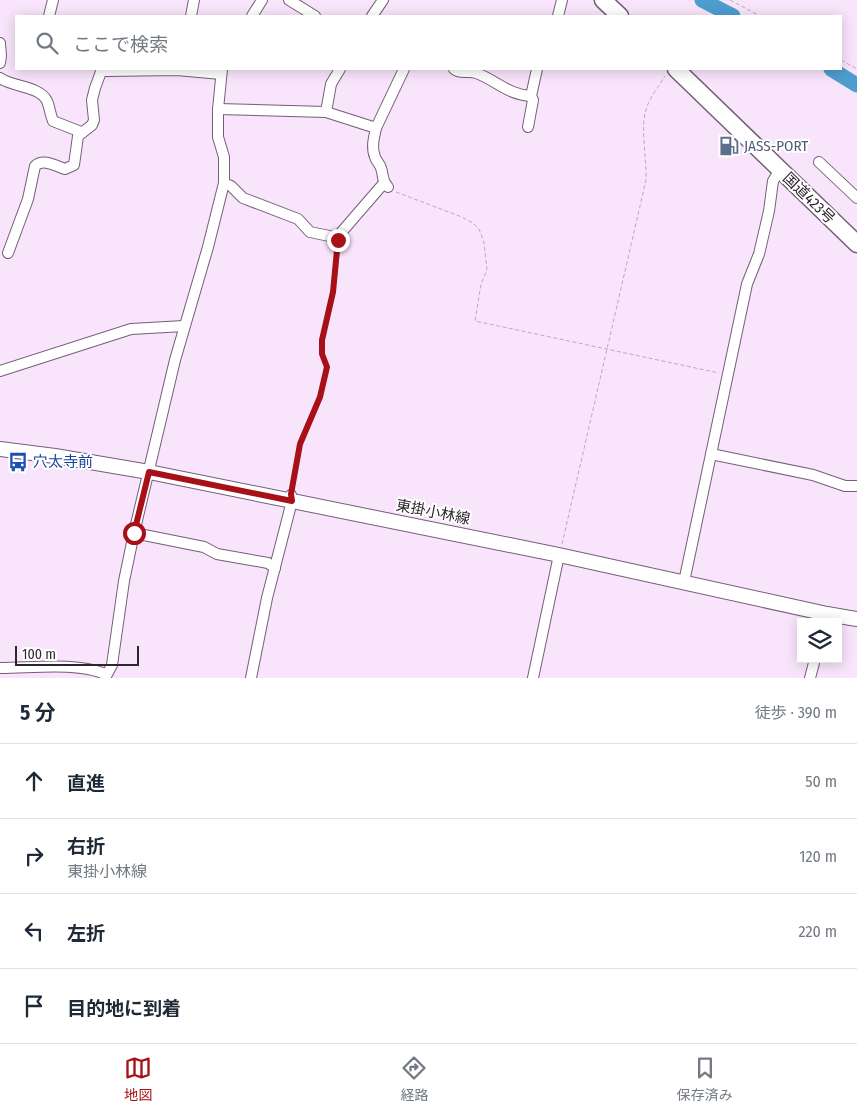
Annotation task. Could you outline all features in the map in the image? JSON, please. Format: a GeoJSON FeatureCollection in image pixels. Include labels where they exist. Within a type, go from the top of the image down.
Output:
{"type":"FeatureCollection","features":[{"type":"Feature","properties":{"kind":"highway"},"geometry":{"type":"LineString","coordinates":[[603,0],[619,15]]}},
{"type":"Feature","properties":{"kind":"highway","name":"国道423号"},"geometry":{"type":"LineString","coordinates":[[670,72],[780,170],[857,244]]}},
{"type":"Feature","properties":{"kind":"main road","name":"東掛小林線"},"geometry":{"type":"LineString","coordinates":[[0,449],[55,456],[291,497],[684,582],[826,618]]}},
{"type":"Feature","properties":{"kind":"main road","name":"東掛小林線"},"geometry":{"type":"LineString","coordinates":[[842,619],[857,619]]}},
{"type":"Feature","properties":{"kind":"street"},"geometry":{"type":"LineString","coordinates":[[49,15],[53,0]]}},
{"type":"Feature","properties":{"kind":"street"},"geometry":{"type":"LineString","coordinates":[[191,15],[194,0]]}},
{"type":"Feature","properties":{"kind":"street"},"geometry":{"type":"LineString","coordinates":[[253,15],[262,0]]}},
{"type":"Feature","properties":{"kind":"street"},"geometry":{"type":"LineString","coordinates":[[289,0],[313,15]]}},
{"type":"Feature","properties":{"kind":"street"},"geometry":{"type":"LineString","coordinates":[[373,15],[383,0]]}},
{"type":"Feature","properties":{"kind":"street"},"geometry":{"type":"LineString","coordinates":[[558,15],[562,0]]}},
{"type":"Feature","properties":{"kind":"street"},"geometry":{"type":"LineString","coordinates":[[0,43],[0,63]]}},
{"type":"Feature","properties":{"kind":"street"},"geometry":{"type":"LineString","coordinates":[[8,253],[28,199],[35,166],[39,162],[65,169],[74,165],[78,136],[92,125],[94,120],[92,100],[102,70]]}},
{"type":"Feature","properties":{"kind":"street"},"geometry":{"type":"LineString","coordinates":[[104,70],[128,70]]}},
{"type":"Feature","properties":{"kind":"street"},"geometry":{"type":"LineString","coordinates":[[0,668],[58,667],[94,670],[105,676],[112,665],[124,581],[134,533],[184,326],[208,247],[224,183],[224,157],[218,137],[221,71],[184,70]]}},
{"type":"Feature","properties":{"kind":"street"},"geometry":{"type":"LineString","coordinates":[[326,112],[331,84],[339,70]]}},
{"type":"Feature","properties":{"kind":"street"},"geometry":{"type":"LineString","coordinates":[[224,183],[231,186],[243,198],[298,219],[310,232],[337,237],[386,185],[372,147],[376,128],[404,70]]}},
{"type":"Feature","properties":{"kind":"street"},"geometry":{"type":"LineString","coordinates":[[456,70],[462,73],[478,73],[510,92],[521,96],[531,96]]}},
{"type":"Feature","properties":{"kind":"street"},"geometry":{"type":"LineString","coordinates":[[528,128],[533,100],[531,96],[537,70]]}},
{"type":"Feature","properties":{"kind":"street"},"geometry":{"type":"LineString","coordinates":[[0,78],[42,95],[47,100],[54,121],[81,132]]}},
{"type":"Feature","properties":{"kind":"street"},"geometry":{"type":"LineString","coordinates":[[218,109],[326,112],[376,128]]}},
{"type":"Feature","properties":{"kind":"street"},"geometry":{"type":"LineString","coordinates":[[819,162],[857,198]]}},
{"type":"Feature","properties":{"kind":"street"},"geometry":{"type":"LineString","coordinates":[[684,582],[746,284],[759,254],[773,181],[780,170]]}},
{"type":"Feature","properties":{"kind":"street"},"geometry":{"type":"LineString","coordinates":[[0,370],[132,329],[184,326]]}},
{"type":"Feature","properties":{"kind":"street"},"geometry":{"type":"LineString","coordinates":[[711,454],[813,475],[845,486],[857,486]]}},
{"type":"Feature","properties":{"kind":"street"},"geometry":{"type":"LineString","coordinates":[[251,678],[291,497]]}},
{"type":"Feature","properties":{"kind":"street"},"geometry":{"type":"LineString","coordinates":[[134,533],[204,547],[216,554],[268,563],[275,568]]}},
{"type":"Feature","properties":{"kind":"street"},"geometry":{"type":"LineString","coordinates":[[533,678],[559,554]]}},
{"type":"Feature","properties":{"kind":"street"},"geometry":{"type":"LineString","coordinates":[[810,678],[814,663]]}},
{"type":"Feature","properties":{"kind":"path"},"geometry":{"type":"LineString","coordinates":[[730,0],[758,15]]}},
{"type":"Feature","properties":{"kind":"path"},"geometry":{"type":"LineString","coordinates":[[842,61],[857,69]]}},
{"type":"Feature","properties":{"kind":"path"},"geometry":{"type":"LineString","coordinates":[[559,554],[646,180],[647,164],[644,119],[646,108],[670,72]]}},
{"type":"Feature","properties":{"kind":"path"},"geometry":{"type":"LineString","coordinates":[[386,185],[462,217],[479,229],[484,242],[486,270],[481,284],[475,321],[728,374]]}},
{"type":"Feature","properties":{"kind":"path"},"geometry":{"type":"LineString","coordinates":[[291,497],[300,444],[320,397],[327,367],[322,354],[322,340],[333,292],[337,237]]}},
{"type":"Feature","properties":{"kind":"waterway"},"geometry":{"type":"LineString","coordinates":[[702,0],[731,15]]}},
{"type":"Feature","properties":{"kind":"waterway"},"geometry":{"type":"LineString","coordinates":[[833,70],[857,85]]}},
{"type":"Feature","properties":{"kind":"place","name":"JASS-PORT"},"geometry":{"type":"Point","coordinates":[729,146]}},
{"type":"Feature","properties":{"kind":"place","name":"穴太寺前"},"geometry":{"type":"Point","coordinates":[18,462]}},
{"type":"Feature","properties":{"kind":"route"},"geometry":{"type":"LineString","coordinates":[[134,533],[149,472],[292,501],[291,494],[300,444],[320,397],[327,367],[322,354],[322,340],[333,292],[338,240]]}}]}
